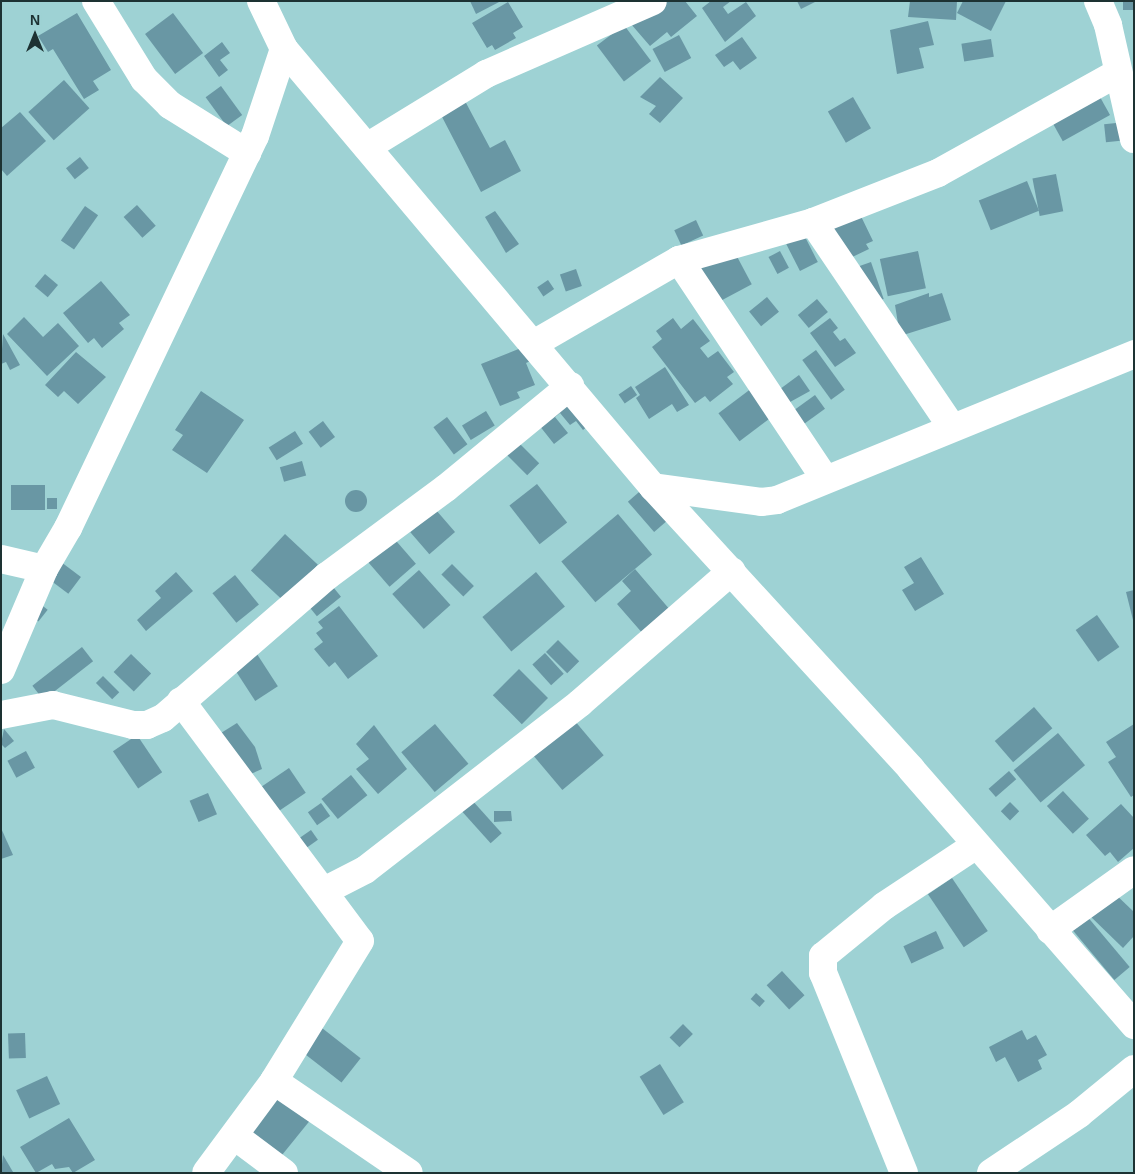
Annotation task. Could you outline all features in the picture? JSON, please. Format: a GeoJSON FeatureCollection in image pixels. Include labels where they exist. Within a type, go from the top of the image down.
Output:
{"type":"FeatureCollection","features":[{"type":"Feature","properties":{"kind":"street"},"geometry":{"type":"LineString","coordinates":[[96,1],[144,79],[170,105],[247,153]]}},
{"type":"Feature","properties":{"kind":"street"},"geometry":{"type":"LineString","coordinates":[[261,1],[284,49],[535,343],[653,486],[732,571],[1134,1025]]}},
{"type":"Feature","properties":{"kind":"street"},"geometry":{"type":"LineString","coordinates":[[367,147],[486,74],[653,1]]}},
{"type":"Feature","properties":{"kind":"street"},"geometry":{"type":"LineString","coordinates":[[1098,1],[1108,25],[1116,74],[1134,140]]}},
{"type":"Feature","properties":{"kind":"street"},"geometry":{"type":"LineString","coordinates":[[1,670],[44,569],[72,519],[247,153],[284,49]]}},
{"type":"Feature","properties":{"kind":"street"},"geometry":{"type":"LineString","coordinates":[[535,343],[678,260],[813,222],[938,173],[1116,74]]}},
{"type":"Feature","properties":{"kind":"street"},"geometry":{"type":"LineString","coordinates":[[813,222],[952,427]]}},
{"type":"Feature","properties":{"kind":"street"},"geometry":{"type":"LineString","coordinates":[[678,260],[826,479]]}},
{"type":"Feature","properties":{"kind":"street"},"geometry":{"type":"LineString","coordinates":[[653,486],[761,502],[778,500],[952,427],[1134,354]]}},
{"type":"Feature","properties":{"kind":"street"},"geometry":{"type":"LineString","coordinates":[[1,715],[53,705],[147,726],[181,701],[327,576],[446,488],[570,386]]}},
{"type":"Feature","properties":{"kind":"street"},"geometry":{"type":"LineString","coordinates":[[1,559],[44,569]]}},
{"type":"Feature","properties":{"kind":"street"},"geometry":{"type":"LineString","coordinates":[[324,892],[365,870],[580,703],[732,571]]}},
{"type":"Feature","properties":{"kind":"street"},"geometry":{"type":"LineString","coordinates":[[181,701],[358,935],[360,945],[274,1081],[236,1137],[206,1173]]}},
{"type":"Feature","properties":{"kind":"street"},"geometry":{"type":"LineString","coordinates":[[904,1173],[822,973],[823,956],[884,906],[976,845]]}},
{"type":"Feature","properties":{"kind":"street"},"geometry":{"type":"LineString","coordinates":[[1050,930],[1134,870]]}},
{"type":"Feature","properties":{"kind":"street"},"geometry":{"type":"LineString","coordinates":[[991,1173],[1020,1163],[1134,1069]]}},
{"type":"Feature","properties":{"kind":"street"},"geometry":{"type":"LineString","coordinates":[[274,1081],[409,1173]]}},
{"type":"Feature","properties":{"kind":"street"},"geometry":{"type":"LineString","coordinates":[[236,1137],[284,1173]]}},
{"type":"Feature","properties":{"kind":"building"},"geometry":{"type":"Polygon","coordinates":[[[470,1],[501,1],[476,14],[470,1]]]}},
{"type":"Feature","properties":{"kind":"building"},"geometry":{"type":"Polygon","coordinates":[[[663,1],[685,1],[697,16],[671,37],[667,32],[650,46],[631,24],[663,1]]]}},
{"type":"Feature","properties":{"kind":"building"},"geometry":{"type":"Polygon","coordinates":[[[711,1],[731,1],[723,7],[728,14],[746,2],[756,16],[725,42],[702,8],[711,1]]]}},
{"type":"Feature","properties":{"kind":"building"},"geometry":{"type":"Polygon","coordinates":[[[797,1],[817,1],[801,9],[797,1]]]}},
{"type":"Feature","properties":{"kind":"building"},"geometry":{"type":"Polygon","coordinates":[[[910,1],[957,1],[956,20],[908,17],[910,1]]]}},
{"type":"Feature","properties":{"kind":"building"},"geometry":{"type":"Polygon","coordinates":[[[963,1],[1006,1],[991,31],[957,13],[963,1]]]}},
{"type":"Feature","properties":{"kind":"building"},"geometry":{"type":"Polygon","coordinates":[[[1123,1],[1134,1],[1134,10],[1123,10],[1123,1]]]}},
{"type":"Feature","properties":{"kind":"building"},"geometry":{"type":"Polygon","coordinates":[[[508,2],[523,27],[513,33],[516,38],[495,50],[492,45],[487,48],[472,23],[508,2]]]}},
{"type":"Feature","properties":{"kind":"building"},"geometry":{"type":"Polygon","coordinates":[[[77,13],[111,70],[93,81],[99,90],[84,99],[53,49],[48,52],[38,36],[77,13]]]}},
{"type":"Feature","properties":{"kind":"building"},"geometry":{"type":"Polygon","coordinates":[[[173,13],[203,53],[175,74],[145,34],[173,13]]]}},
{"type":"Feature","properties":{"kind":"building"},"geometry":{"type":"Polygon","coordinates":[[[928,21],[934,45],[919,48],[924,68],[897,74],[890,30],[928,21]]]}},
{"type":"Feature","properties":{"kind":"building"},"geometry":{"type":"Polygon","coordinates":[[[624,25],[651,61],[624,81],[597,45],[624,25]]]}},
{"type":"Feature","properties":{"kind":"building"},"geometry":{"type":"Polygon","coordinates":[[[679,35],[691,58],[665,72],[653,49],[679,35]]]}},
{"type":"Feature","properties":{"kind":"building"},"geometry":{"type":"Polygon","coordinates":[[[742,37],[757,58],[740,70],[733,61],[724,67],[715,55],[742,37]]]}},
{"type":"Feature","properties":{"kind":"building"},"geometry":{"type":"Polygon","coordinates":[[[991,39],[994,57],[964,61],[961,44],[991,39]]]}},
{"type":"Feature","properties":{"kind":"building"},"geometry":{"type":"Polygon","coordinates":[[[222,42],[230,53],[220,60],[228,70],[219,77],[204,56],[222,42]]]}},
{"type":"Feature","properties":{"kind":"building"},"geometry":{"type":"Polygon","coordinates":[[[660,77],[683,98],[660,123],[649,114],[656,106],[640,97],[660,77]]]}},
{"type":"Feature","properties":{"kind":"building"},"geometry":{"type":"Polygon","coordinates":[[[64,80],[89,108],[54,140],[28,112],[64,80]]]}},
{"type":"Feature","properties":{"kind":"building"},"geometry":{"type":"Polygon","coordinates":[[[221,86],[242,115],[227,126],[206,97],[221,86]]]}},
{"type":"Feature","properties":{"kind":"building"},"geometry":{"type":"Polygon","coordinates":[[[1095,88],[1110,115],[1063,141],[1048,114],[1095,88]]]}},
{"type":"Feature","properties":{"kind":"building"},"geometry":{"type":"Polygon","coordinates":[[[853,97],[871,128],[846,143],[828,112],[853,97]]]}},
{"type":"Feature","properties":{"kind":"building"},"geometry":{"type":"Polygon","coordinates":[[[465,101],[490,148],[505,140],[521,171],[481,192],[440,113],[465,101]]]}},
{"type":"Feature","properties":{"kind":"building"},"geometry":{"type":"Polygon","coordinates":[[[20,112],[46,141],[7,176],[1,169],[1,128],[20,112]]]}},
{"type":"Feature","properties":{"kind":"building"},"geometry":{"type":"Polygon","coordinates":[[[1126,122],[1128,140],[1106,142],[1104,124],[1126,122]]]}},
{"type":"Feature","properties":{"kind":"building"},"geometry":{"type":"Polygon","coordinates":[[[80,157],[89,168],[75,179],[66,168],[80,157]]]}},
{"type":"Feature","properties":{"kind":"building"},"geometry":{"type":"Polygon","coordinates":[[[1056,174],[1063,211],[1040,216],[1032,179],[1056,174]]]}},
{"type":"Feature","properties":{"kind":"building"},"geometry":{"type":"Polygon","coordinates":[[[1027,181],[1039,211],[991,230],[979,200],[1027,181]]]}},
{"type":"Feature","properties":{"kind":"building"},"geometry":{"type":"Polygon","coordinates":[[[137,205],[156,226],[142,238],[124,217],[137,205]]]}},
{"type":"Feature","properties":{"kind":"building"},"geometry":{"type":"Polygon","coordinates":[[[85,206],[98,215],[74,250],[61,240],[85,206]]]}},
{"type":"Feature","properties":{"kind":"building"},"geometry":{"type":"Polygon","coordinates":[[[857,208],[873,241],[866,244],[869,249],[844,261],[830,217],[857,208]]]}},
{"type":"Feature","properties":{"kind":"building"},"geometry":{"type":"Polygon","coordinates":[[[495,211],[519,244],[506,253],[485,217],[495,211]]]}},
{"type":"Feature","properties":{"kind":"building"},"geometry":{"type":"Polygon","coordinates":[[[696,220],[703,235],[681,246],[674,230],[696,220]]]}},
{"type":"Feature","properties":{"kind":"building"},"geometry":{"type":"Polygon","coordinates":[[[801,229],[818,262],[800,271],[783,238],[801,229]]]}},
{"type":"Feature","properties":{"kind":"building"},"geometry":{"type":"Polygon","coordinates":[[[733,249],[752,284],[713,305],[694,270],[733,249]]]}},
{"type":"Feature","properties":{"kind":"building"},"geometry":{"type":"Polygon","coordinates":[[[780,251],[789,268],[777,274],[769,257],[780,251]]]}},
{"type":"Feature","properties":{"kind":"building"},"geometry":{"type":"Polygon","coordinates":[[[918,251],[926,288],[888,296],[880,259],[918,251]]]}},
{"type":"Feature","properties":{"kind":"building"},"geometry":{"type":"Polygon","coordinates":[[[871,262],[884,299],[870,304],[857,267],[871,262]]]}},
{"type":"Feature","properties":{"kind":"building"},"geometry":{"type":"Polygon","coordinates":[[[576,269],[582,286],[566,292],[560,275],[576,269]]]}},
{"type":"Feature","properties":{"kind":"building"},"geometry":{"type":"Polygon","coordinates":[[[45,274],[58,285],[48,297],[35,286],[45,274]]]}},
{"type":"Feature","properties":{"kind":"building"},"geometry":{"type":"Polygon","coordinates":[[[548,280],[554,289],[543,296],[537,287],[548,280]]]}},
{"type":"Feature","properties":{"kind":"building"},"geometry":{"type":"Polygon","coordinates":[[[101,281],[130,315],[119,323],[124,329],[102,348],[94,338],[88,343],[63,313],[101,281]]]}},
{"type":"Feature","properties":{"kind":"building"},"geometry":{"type":"Polygon","coordinates":[[[929,293],[929,297],[942,293],[951,320],[900,336],[895,305],[929,293]]]}},
{"type":"Feature","properties":{"kind":"building"},"geometry":{"type":"Polygon","coordinates":[[[767,297],[779,312],[761,326],[749,311],[767,297]]]}},
{"type":"Feature","properties":{"kind":"building"},"geometry":{"type":"Polygon","coordinates":[[[817,299],[828,312],[809,328],[798,315],[817,299]]]}},
{"type":"Feature","properties":{"kind":"building"},"geometry":{"type":"Polygon","coordinates":[[[24,317],[43,337],[58,323],[79,346],[47,376],[7,334],[24,317]]]}},
{"type":"Feature","properties":{"kind":"building"},"geometry":{"type":"Polygon","coordinates":[[[673,318],[681,329],[693,319],[710,341],[700,348],[708,358],[718,351],[734,372],[727,377],[733,384],[710,402],[705,396],[695,403],[652,347],[662,339],[656,331],[673,318]]]}},
{"type":"Feature","properties":{"kind":"building"},"geometry":{"type":"Polygon","coordinates":[[[830,318],[838,328],[833,332],[840,341],[845,338],[856,353],[835,367],[810,333],[830,318]]]}},
{"type":"Feature","properties":{"kind":"building"},"geometry":{"type":"Polygon","coordinates":[[[3,334],[20,365],[10,370],[6,362],[1,364],[3,334]]]}},
{"type":"Feature","properties":{"kind":"building"},"geometry":{"type":"Polygon","coordinates":[[[531,344],[537,358],[526,363],[535,385],[517,392],[520,398],[500,406],[481,364],[531,344]]]}},
{"type":"Feature","properties":{"kind":"building"},"geometry":{"type":"Polygon","coordinates":[[[816,350],[845,390],[831,400],[802,360],[816,350]]]}},
{"type":"Feature","properties":{"kind":"building"},"geometry":{"type":"Polygon","coordinates":[[[76,352],[106,377],[78,404],[64,391],[58,397],[45,385],[76,352]]]}},
{"type":"Feature","properties":{"kind":"building"},"geometry":{"type":"Polygon","coordinates":[[[665,367],[689,405],[677,412],[672,404],[649,419],[636,398],[640,395],[635,387],[665,367]]]}},
{"type":"Feature","properties":{"kind":"building"},"geometry":{"type":"Polygon","coordinates":[[[799,375],[810,391],[781,407],[772,395],[799,375]]]}},
{"type":"Feature","properties":{"kind":"building"},"geometry":{"type":"Polygon","coordinates":[[[756,385],[777,413],[740,441],[718,413],[756,385]]]}},
{"type":"Feature","properties":{"kind":"building"},"geometry":{"type":"Polygon","coordinates":[[[631,386],[637,395],[625,404],[619,394],[631,386]]]}},
{"type":"Feature","properties":{"kind":"building"},"geometry":{"type":"Polygon","coordinates":[[[201,391],[244,420],[207,473],[172,450],[183,435],[175,430],[201,391]]]}},
{"type":"Feature","properties":{"kind":"building"},"geometry":{"type":"Polygon","coordinates":[[[571,391],[594,421],[583,430],[576,421],[570,425],[560,413],[555,417],[568,433],[554,444],[535,420],[571,391]]]}},
{"type":"Feature","properties":{"kind":"building"},"geometry":{"type":"Polygon","coordinates":[[[815,395],[825,409],[802,426],[792,412],[815,395]]]}},
{"type":"Feature","properties":{"kind":"building"},"geometry":{"type":"Polygon","coordinates":[[[486,411],[495,426],[471,440],[462,425],[486,411]]]}},
{"type":"Feature","properties":{"kind":"building"},"geometry":{"type":"Polygon","coordinates":[[[447,417],[467,444],[454,454],[433,427],[447,417]]]}},
{"type":"Feature","properties":{"kind":"building"},"geometry":{"type":"Polygon","coordinates":[[[323,421],[335,437],[321,448],[309,432],[323,421]]]}},
{"type":"Feature","properties":{"kind":"building"},"geometry":{"type":"Polygon","coordinates":[[[295,431],[303,444],[277,460],[269,447],[295,431]]]}},
{"type":"Feature","properties":{"kind":"building"},"geometry":{"type":"Polygon","coordinates":[[[518,442],[539,463],[527,475],[506,454],[518,442]]]}},
{"type":"Feature","properties":{"kind":"building"},"geometry":{"type":"Polygon","coordinates":[[[302,461],[306,475],[284,482],[280,467],[302,461]]]}},
{"type":"Feature","properties":{"kind":"building"},"geometry":{"type":"Polygon","coordinates":[[[537,484],[567,523],[540,544],[509,506],[537,484]]]}},
{"type":"Feature","properties":{"kind":"building"},"geometry":{"type":"Polygon","coordinates":[[[11,485],[45,485],[45,510],[11,510],[11,485]]]}},
{"type":"Feature","properties":{"kind":"building"},"geometry":{"type":"Polygon","coordinates":[[[646,486],[672,516],[654,532],[628,502],[646,486]]]}},
{"type":"Feature","properties":{"kind":"building"},"geometry":{"type":"Polygon","coordinates":[[[356,490],[364,493],[367,501],[364,509],[356,512],[348,509],[345,501],[348,493],[356,490]]]}},
{"type":"Feature","properties":{"kind":"building"},"geometry":{"type":"Polygon","coordinates":[[[47,498],[57,498],[57,509],[47,509],[47,498]]]}},
{"type":"Feature","properties":{"kind":"building"},"geometry":{"type":"Polygon","coordinates":[[[436,510],[455,532],[429,554],[410,532],[436,510]]]}},
{"type":"Feature","properties":{"kind":"building"},"geometry":{"type":"Polygon","coordinates":[[[618,514],[652,555],[595,602],[561,562],[618,514]]]}},
{"type":"Feature","properties":{"kind":"building"},"geometry":{"type":"Polygon","coordinates":[[[285,534],[318,565],[284,601],[251,571],[285,534]]]}},
{"type":"Feature","properties":{"kind":"building"},"geometry":{"type":"Polygon","coordinates":[[[391,535],[416,564],[390,587],[365,558],[391,535]]]}},
{"type":"Feature","properties":{"kind":"building"},"geometry":{"type":"Polygon","coordinates":[[[921,557],[944,594],[915,611],[902,590],[914,583],[904,567],[921,557]]]}},
{"type":"Feature","properties":{"kind":"building"},"geometry":{"type":"Polygon","coordinates":[[[61,562],[81,577],[68,594],[48,579],[61,562]]]}},
{"type":"Feature","properties":{"kind":"building"},"geometry":{"type":"Polygon","coordinates":[[[452,564],[474,586],[463,597],[441,575],[452,564]]]}},
{"type":"Feature","properties":{"kind":"building"},"geometry":{"type":"Polygon","coordinates":[[[635,569],[671,611],[644,635],[617,604],[631,591],[622,581],[635,569]]]}},
{"type":"Feature","properties":{"kind":"building"},"geometry":{"type":"Polygon","coordinates":[[[419,570],[450,605],[424,629],[392,594],[419,570]]]}},
{"type":"Feature","properties":{"kind":"building"},"geometry":{"type":"Polygon","coordinates":[[[176,572],[193,591],[146,631],[137,620],[161,598],[155,591],[176,572]]]}},
{"type":"Feature","properties":{"kind":"building"},"geometry":{"type":"Polygon","coordinates":[[[536,572],[565,606],[511,651],[482,617],[536,572]]]}},
{"type":"Feature","properties":{"kind":"building"},"geometry":{"type":"Polygon","coordinates":[[[235,575],[259,605],[236,623],[212,593],[235,575]]]}},
{"type":"Feature","properties":{"kind":"building"},"geometry":{"type":"Polygon","coordinates":[[[329,582],[341,597],[317,616],[305,602],[329,582]]]}},
{"type":"Feature","properties":{"kind":"building"},"geometry":{"type":"Polygon","coordinates":[[[1134,590],[1134,620],[1133,620],[1126,592],[1134,590]]]}},
{"type":"Feature","properties":{"kind":"building"},"geometry":{"type":"Polygon","coordinates":[[[39,603],[48,610],[38,622],[30,615],[39,603]]]}},
{"type":"Feature","properties":{"kind":"building"},"geometry":{"type":"Polygon","coordinates":[[[339,606],[378,656],[348,679],[335,662],[329,667],[314,649],[323,642],[316,633],[323,628],[318,622],[339,606]]]}},
{"type":"Feature","properties":{"kind":"building"},"geometry":{"type":"Polygon","coordinates":[[[1097,615],[1119,647],[1098,662],[1076,630],[1097,615]]]}},
{"type":"Feature","properties":{"kind":"building"},"geometry":{"type":"Polygon","coordinates":[[[558,640],[579,661],[567,673],[546,652],[558,640]]]}},
{"type":"Feature","properties":{"kind":"building"},"geometry":{"type":"Polygon","coordinates":[[[82,647],[93,661],[43,700],[32,686],[82,647]]]}},
{"type":"Feature","properties":{"kind":"building"},"geometry":{"type":"Polygon","coordinates":[[[255,651],[278,686],[255,701],[232,666],[255,651]]]}},
{"type":"Feature","properties":{"kind":"building"},"geometry":{"type":"Polygon","coordinates":[[[545,653],[564,674],[551,685],[532,664],[545,653]]]}},
{"type":"Feature","properties":{"kind":"building"},"geometry":{"type":"Polygon","coordinates":[[[131,654],[151,673],[134,691],[114,672],[131,654]]]}},
{"type":"Feature","properties":{"kind":"building"},"geometry":{"type":"Polygon","coordinates":[[[519,669],[548,698],[522,724],[493,695],[519,669]]]}},
{"type":"Feature","properties":{"kind":"building"},"geometry":{"type":"Polygon","coordinates":[[[103,676],[119,692],[112,699],[96,683],[103,676]]]}},
{"type":"Feature","properties":{"kind":"building"},"geometry":{"type":"Polygon","coordinates":[[[1034,707],[1052,728],[1013,762],[995,741],[1034,707]]]}},
{"type":"Feature","properties":{"kind":"building"},"geometry":{"type":"Polygon","coordinates":[[[569,714],[604,755],[562,790],[528,749],[569,714]]]}},
{"type":"Feature","properties":{"kind":"building"},"geometry":{"type":"Polygon","coordinates":[[[237,723],[255,747],[262,769],[246,776],[221,733],[237,723]]]}},
{"type":"Feature","properties":{"kind":"building"},"geometry":{"type":"Polygon","coordinates":[[[435,724],[468,764],[435,792],[401,752],[435,724]]]}},
{"type":"Feature","properties":{"kind":"building"},"geometry":{"type":"Polygon","coordinates":[[[1134,724],[1134,795],[1131,797],[1108,762],[1116,757],[1106,742],[1134,724]]]}},
{"type":"Feature","properties":{"kind":"building"},"geometry":{"type":"Polygon","coordinates":[[[374,725],[407,769],[378,794],[356,769],[369,759],[356,744],[374,725]]]}},
{"type":"Feature","properties":{"kind":"building"},"geometry":{"type":"Polygon","coordinates":[[[4,729],[14,741],[5,748],[1,744],[4,729]]]}},
{"type":"Feature","properties":{"kind":"building"},"geometry":{"type":"Polygon","coordinates":[[[1058,733],[1085,765],[1041,802],[1014,770],[1058,733]]]}},
{"type":"Feature","properties":{"kind":"building"},"geometry":{"type":"Polygon","coordinates":[[[137,735],[162,772],[138,789],[113,751],[137,735]]]}},
{"type":"Feature","properties":{"kind":"building"},"geometry":{"type":"Polygon","coordinates":[[[26,751],[35,768],[16,778],[7,761],[26,751]]]}},
{"type":"Feature","properties":{"kind":"building"},"geometry":{"type":"Polygon","coordinates":[[[289,768],[306,793],[276,813],[259,788],[289,768]]]}},
{"type":"Feature","properties":{"kind":"building"},"geometry":{"type":"Polygon","coordinates":[[[1009,771],[1016,779],[996,797],[989,789],[1009,771]]]}},
{"type":"Feature","properties":{"kind":"building"},"geometry":{"type":"Polygon","coordinates":[[[351,775],[367,795],[338,819],[321,799],[351,775]]]}},
{"type":"Feature","properties":{"kind":"building"},"geometry":{"type":"Polygon","coordinates":[[[1063,791],[1089,819],[1073,834],[1047,806],[1063,791]]]}},
{"type":"Feature","properties":{"kind":"building"},"geometry":{"type":"Polygon","coordinates":[[[208,793],[217,814],[199,822],[190,801],[208,793]]]}},
{"type":"Feature","properties":{"kind":"building"},"geometry":{"type":"Polygon","coordinates":[[[471,799],[502,833],[491,843],[460,809],[471,799]]]}},
{"type":"Feature","properties":{"kind":"building"},"geometry":{"type":"Polygon","coordinates":[[[1010,802],[1019,811],[1010,820],[1001,811],[1010,802]]]}},
{"type":"Feature","properties":{"kind":"building"},"geometry":{"type":"Polygon","coordinates":[[[321,803],[330,816],[317,825],[308,812],[321,803]]]}},
{"type":"Feature","properties":{"kind":"building"},"geometry":{"type":"Polygon","coordinates":[[[1121,804],[1134,818],[1134,848],[1118,862],[1110,852],[1105,856],[1086,835],[1121,804]]]}},
{"type":"Feature","properties":{"kind":"building"},"geometry":{"type":"Polygon","coordinates":[[[494,811],[511,811],[512,821],[494,822],[494,811]]]}},
{"type":"Feature","properties":{"kind":"building"},"geometry":{"type":"Polygon","coordinates":[[[1,828],[13,855],[1,859],[1,828]]]}},
{"type":"Feature","properties":{"kind":"building"},"geometry":{"type":"Polygon","coordinates":[[[311,830],[318,840],[303,850],[296,840],[311,830]]]}},
{"type":"Feature","properties":{"kind":"building"},"geometry":{"type":"Polygon","coordinates":[[[952,878],[988,931],[964,947],[928,894],[952,878]]]}},
{"type":"Feature","properties":{"kind":"building"},"geometry":{"type":"Polygon","coordinates":[[[1110,889],[1134,912],[1134,936],[1123,948],[1087,913],[1110,889]]]}},
{"type":"Feature","properties":{"kind":"building"},"geometry":{"type":"Polygon","coordinates":[[[1086,915],[1130,967],[1114,980],[1071,928],[1086,915]]]}},
{"type":"Feature","properties":{"kind":"building"},"geometry":{"type":"Polygon","coordinates":[[[936,931],[944,948],[911,963],[903,946],[936,931]]]}},
{"type":"Feature","properties":{"kind":"building"},"geometry":{"type":"Polygon","coordinates":[[[782,971],[805,995],[789,1009],[767,985],[782,971]]]}},
{"type":"Feature","properties":{"kind":"building"},"geometry":{"type":"Polygon","coordinates":[[[756,993],[765,1001],[760,1007],[751,999],[756,993]]]}},
{"type":"Feature","properties":{"kind":"building"},"geometry":{"type":"Polygon","coordinates":[[[683,1024],[693,1034],[679,1047],[670,1037],[683,1024]]]}},
{"type":"Feature","properties":{"kind":"building"},"geometry":{"type":"Polygon","coordinates":[[[322,1028],[361,1058],[342,1083],[303,1052],[322,1028]]]}},
{"type":"Feature","properties":{"kind":"building"},"geometry":{"type":"Polygon","coordinates":[[[1022,1030],[1027,1040],[1036,1035],[1047,1055],[1038,1060],[1042,1069],[1018,1082],[1005,1057],[996,1062],[989,1047],[1022,1030]]]}},
{"type":"Feature","properties":{"kind":"building"},"geometry":{"type":"Polygon","coordinates":[[[25,1033],[26,1058],[9,1059],[8,1034],[25,1033]]]}},
{"type":"Feature","properties":{"kind":"building"},"geometry":{"type":"Polygon","coordinates":[[[660,1064],[684,1102],[663,1115],[640,1077],[660,1064]]]}},
{"type":"Feature","properties":{"kind":"building"},"geometry":{"type":"Polygon","coordinates":[[[47,1076],[60,1104],[29,1118],[16,1090],[47,1076]]]}},
{"type":"Feature","properties":{"kind":"building"},"geometry":{"type":"Polygon","coordinates":[[[276,1091],[311,1119],[276,1162],[241,1134],[276,1091]]]}},
{"type":"Feature","properties":{"kind":"building"},"geometry":{"type":"Polygon","coordinates":[[[69,1118],[95,1160],[73,1173],[69,1167],[55,1169],[52,1164],[36,1173],[20,1147],[69,1118]]]}},
{"type":"Feature","properties":{"kind":"building"},"geometry":{"type":"Polygon","coordinates":[[[3,1155],[13,1172],[1,1173],[3,1155]]]}}]}
